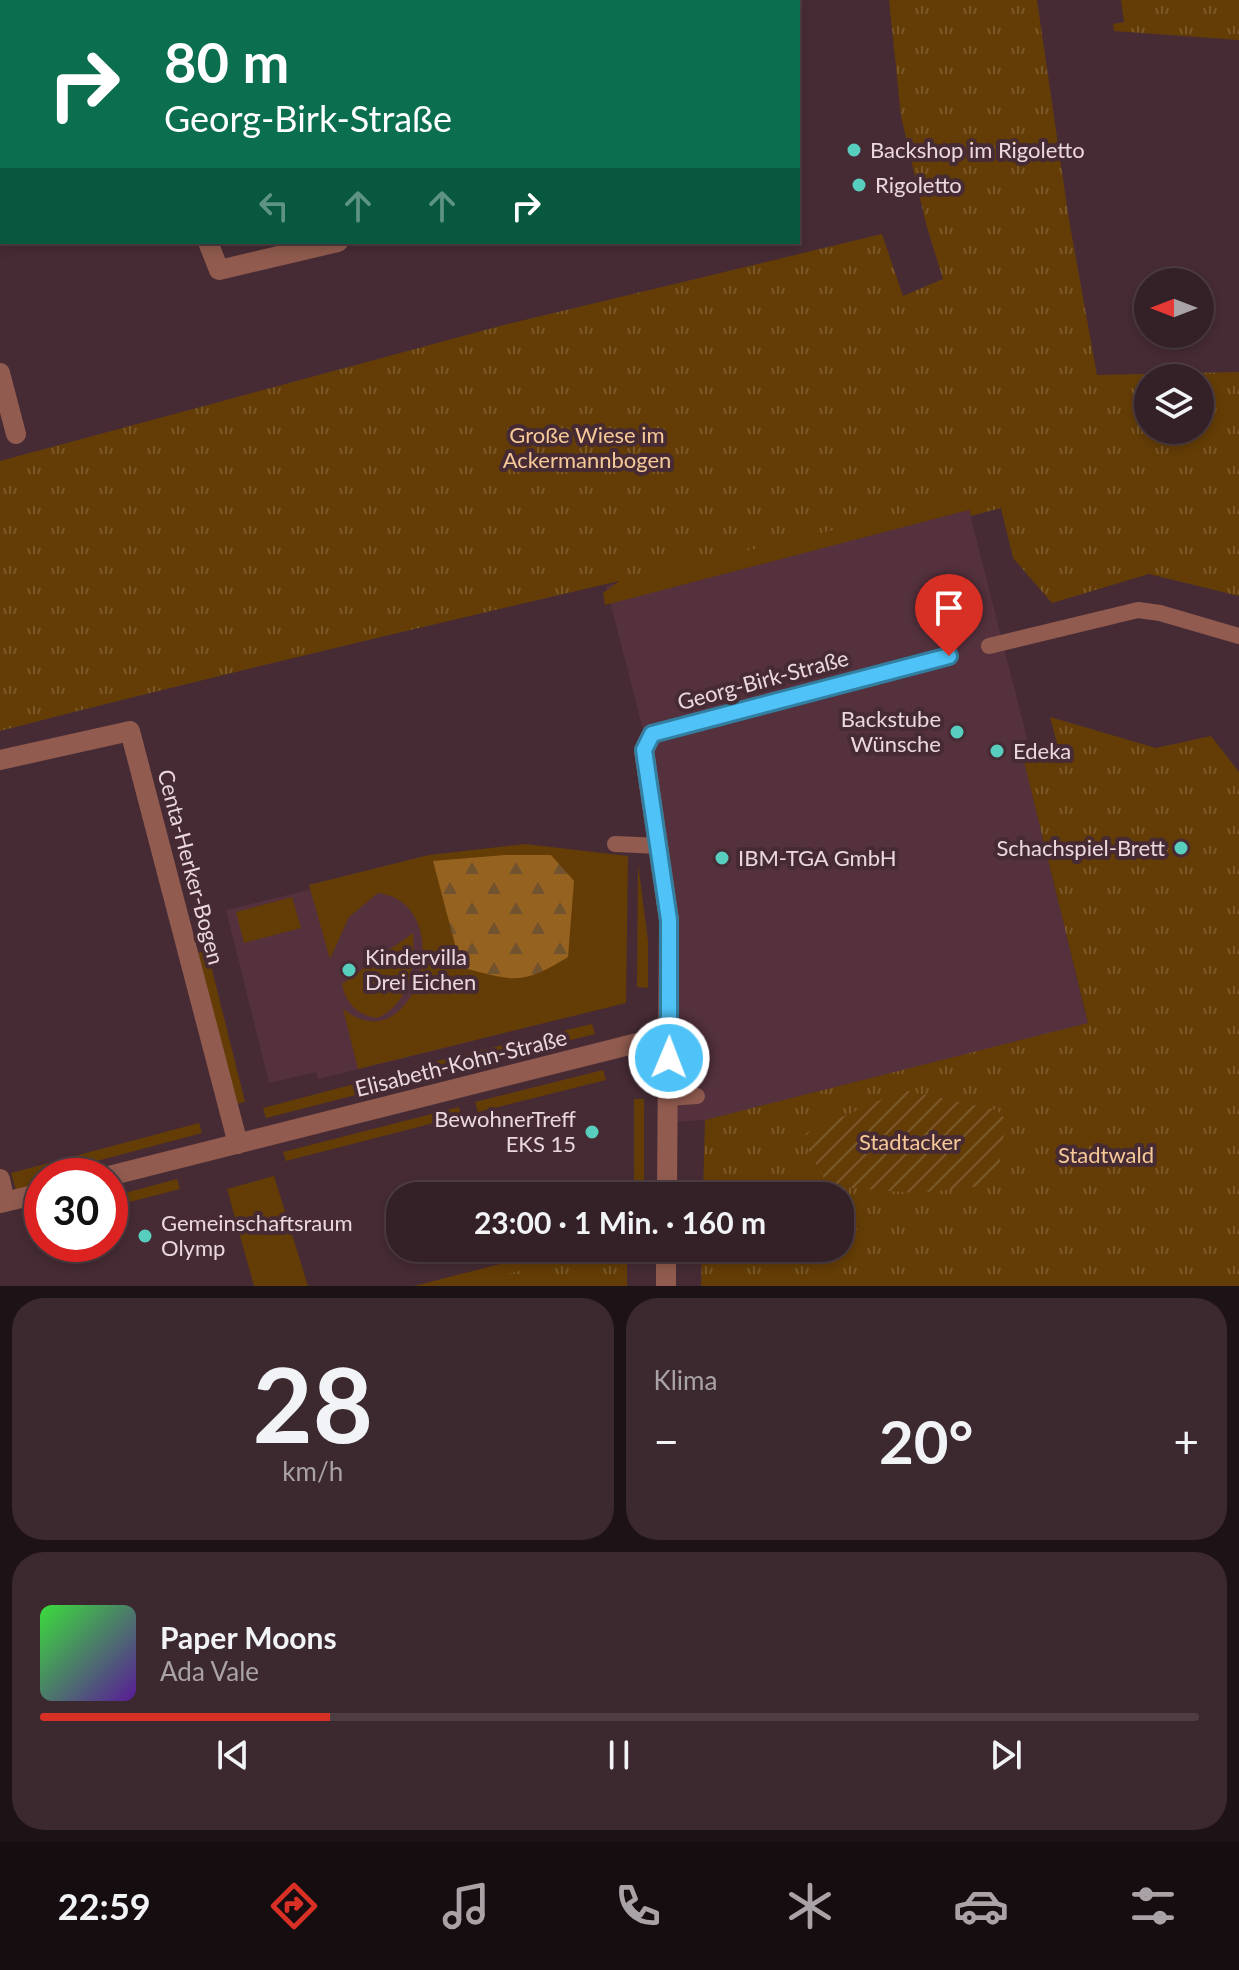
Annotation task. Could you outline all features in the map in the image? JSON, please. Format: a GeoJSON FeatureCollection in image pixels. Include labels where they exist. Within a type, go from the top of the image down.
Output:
{"type":"FeatureCollection","features":[{"type":"Feature","properties":{"kind":"street"},"geometry":{"type":"LineString","coordinates":[[209,244],[219,270],[330,244]]}},
{"type":"Feature","properties":{"kind":"street"},"geometry":{"type":"LineString","coordinates":[[0,373],[16,434]]}},
{"type":"Feature","properties":{"kind":"street","name":"Centa-Herker-Bogen"},"geometry":{"type":"LineString","coordinates":[[0,760],[130,731],[238,1144]]}},
{"type":"Feature","properties":{"kind":"street","name":"Georg-Birk-Straße"},"geometry":{"type":"LineString","coordinates":[[652,734],[644,750],[669,920],[669,1035]]}},
{"type":"Feature","properties":{"kind":"street"},"geometry":{"type":"LineString","coordinates":[[667,1182],[669,1035]]}},
{"type":"Feature","properties":{"kind":"street","name":"Elisabeth-Kohn-Straße"},"geometry":{"type":"LineString","coordinates":[[128,1171],[669,1035]]}},
{"type":"Feature","properties":{"kind":"street"},"geometry":{"type":"LineString","coordinates":[[0,1179],[3,1203],[24,1198]]}},
{"type":"Feature","properties":{"kind":"street"},"geometry":{"type":"LineString","coordinates":[[666,1262],[666,1286]]}},
{"type":"Feature","properties":{"kind":"lane"},"geometry":{"type":"LineString","coordinates":[[989,646],[1138,610],[1160,613],[1239,636]]}},
{"type":"Feature","properties":{"kind":"lane","name":"Georg-Birk-Straße"},"geometry":{"type":"LineString","coordinates":[[652,734],[949,656]]}},
{"type":"Feature","properties":{"kind":"lane"},"geometry":{"type":"LineString","coordinates":[[615,844],[660,846]]}},
{"type":"Feature","properties":{"kind":"lane"},"geometry":{"type":"LineString","coordinates":[[668,1098],[697,1096]]}},
{"type":"Feature","properties":{"kind":"shaded area"},"geometry":{"type":"Polygon","coordinates":[[[966,498],[1031,754],[1023,757],[1088,1024],[705,1120],[672,1122],[675,917],[643,730],[606,586],[966,498]]]}},
{"type":"Feature","properties":{"kind":"shaded area","name":"Kindervilla Drei Eichen"},"geometry":{"type":"Polygon","coordinates":[[[430,860],[474,1041],[318,1079],[316,1072],[269,1083],[226,910],[430,860]]]}},
{"type":"Feature","properties":{"kind":"green space","name":"Große Wiese im Ackermannbogen"},"geometry":{"type":"Polygon","coordinates":[[[889,0],[1037,0],[1069,220],[1097,375],[1134,374],[1134,444],[1214,444],[1214,373],[1239,372],[1239,596],[1149,574],[1052,603],[1013,558],[1001,508],[971,516],[966,498],[0,731],[0,461],[500,326],[882,234],[903,296],[943,279],[926,224],[901,116],[889,0]]]}},
{"type":"Feature","properties":{"kind":"green space"},"geometry":{"type":"Polygon","coordinates":[[[1121,0],[1239,0],[1239,40],[1114,31],[1113,24],[1124,22],[1121,0]]]}},
{"type":"Feature","properties":{"kind":"green space"},"geometry":{"type":"Polygon","coordinates":[[[978,485],[984,506],[605,605],[603,593],[713,513],[978,485]]]}},
{"type":"Feature","properties":{"kind":"green space","name":"Stadtwald"},"geometry":{"type":"Polygon","coordinates":[[[1050,717],[1156,748],[1211,736],[1239,772],[1239,1286],[701,1286],[702,1262],[854,1262],[854,1182],[703,1182],[705,1120],[1088,1023],[1023,757],[1058,747],[1050,717]]]}},
{"type":"Feature","properties":{"kind":"green space"},"geometry":{"type":"Polygon","coordinates":[[[525,844],[628,856],[626,1003],[358,1069],[343,1009],[369,1021],[391,1017],[408,1000],[419,976],[423,949],[418,924],[403,903],[378,893],[349,917],[330,959],[309,885],[429,855],[525,844]]]}},
{"type":"Feature","properties":{"kind":"green space"},"geometry":{"type":"Polygon","coordinates":[[[551,855],[574,881],[568,957],[527,977],[505,978],[461,967],[433,861],[551,855]]]}},
{"type":"Feature","properties":{"kind":"green space"},"geometry":{"type":"Polygon","coordinates":[[[638,864],[648,941],[648,988],[637,987],[638,864]]]}},
{"type":"Feature","properties":{"kind":"green space"},"geometry":{"type":"Polygon","coordinates":[[[292,897],[301,928],[244,943],[236,912],[292,897]]]}},
{"type":"Feature","properties":{"kind":"green space"},"geometry":{"type":"Polygon","coordinates":[[[413,933],[413,958],[404,993],[397,1003],[377,1018],[359,1011],[346,997],[342,984],[413,933]]]}},
{"type":"Feature","properties":{"kind":"green space"},"geometry":{"type":"Polygon","coordinates":[[[207,950],[245,1102],[236,1104],[198,953],[207,950]]]}},
{"type":"Feature","properties":{"kind":"green space"},"geometry":{"type":"Polygon","coordinates":[[[592,1024],[595,1034],[439,1072],[437,1061],[592,1024]]]}},
{"type":"Feature","properties":{"kind":"green space"},"geometry":{"type":"Polygon","coordinates":[[[427,1065],[430,1076],[266,1118],[263,1108],[427,1065]]]}},
{"type":"Feature","properties":{"kind":"green space"},"geometry":{"type":"Polygon","coordinates":[[[603,1070],[606,1080],[478,1112],[475,1102],[603,1070]]]}},
{"type":"Feature","properties":{"kind":"green space","name":"Stadtacker"},"geometry":{"type":"Polygon","coordinates":[[[903,1090],[997,1110],[1006,1120],[997,1180],[992,1185],[916,1193],[854,1188],[854,1182],[826,1182],[805,1143],[806,1133],[903,1090]]]}},
{"type":"Feature","properties":{"kind":"green space"},"geometry":{"type":"Polygon","coordinates":[[[634,1099],[644,1099],[644,1182],[634,1182],[634,1099]]]}},
{"type":"Feature","properties":{"kind":"green space"},"geometry":{"type":"Polygon","coordinates":[[[459,1107],[461,1116],[286,1161],[283,1152],[459,1107]]]}},
{"type":"Feature","properties":{"kind":"green space"},"geometry":{"type":"Polygon","coordinates":[[[199,1123],[202,1133],[108,1158],[67,1158],[199,1123]]]}},
{"type":"Feature","properties":{"kind":"green space"},"geometry":{"type":"Polygon","coordinates":[[[24,1170],[24,1188],[16,1190],[11,1173],[24,1170]]]}},
{"type":"Feature","properties":{"kind":"green space"},"geometry":{"type":"Polygon","coordinates":[[[274,1176],[308,1286],[254,1286],[227,1189],[274,1176]]]}},
{"type":"Feature","properties":{"kind":"green space"},"geometry":{"type":"Polygon","coordinates":[[[177,1179],[180,1189],[128,1202],[128,1192],[177,1179]]]}},
{"type":"Feature","properties":{"kind":"green space"},"geometry":{"type":"Polygon","coordinates":[[[508,1262],[597,1262],[554,1286],[414,1286],[508,1262]]]}},
{"type":"Feature","properties":{"kind":"green space"},"geometry":{"type":"Polygon","coordinates":[[[558,1262],[627,1262],[627,1286],[456,1286],[558,1262]]]}},
{"type":"Feature","properties":{"kind":"place","name":"Backshop im Rigoletto"},"geometry":{"type":"Point","coordinates":[854,150]}},
{"type":"Feature","properties":{"kind":"place","name":"Rigoletto"},"geometry":{"type":"Point","coordinates":[859,185]}},
{"type":"Feature","properties":{"kind":"place","name":"Backstube Wünsche"},"geometry":{"type":"Point","coordinates":[957,732]}},
{"type":"Feature","properties":{"kind":"place","name":"Edeka"},"geometry":{"type":"Point","coordinates":[997,751]}},
{"type":"Feature","properties":{"kind":"place","name":"Schachspiel-Brett"},"geometry":{"type":"Point","coordinates":[1181,848]}},
{"type":"Feature","properties":{"kind":"place","name":"IBM-TGA GmbH"},"geometry":{"type":"Point","coordinates":[722,858]}},
{"type":"Feature","properties":{"kind":"place","name":"Kindervilla Drei Eichen"},"geometry":{"type":"Point","coordinates":[349,970]}},
{"type":"Feature","properties":{"kind":"place","name":"BewohnerTreff EKS 15"},"geometry":{"type":"Point","coordinates":[592,1132]}},
{"type":"Feature","properties":{"kind":"place","name":"Gemeinschaftsraum Olymp"},"geometry":{"type":"Point","coordinates":[145,1236]}},
{"type":"Feature","properties":{"kind":"route"},"geometry":{"type":"LineString","coordinates":[[669,1058],[669,920],[644,750],[646,742],[652,734],[949,656]]}}]}
